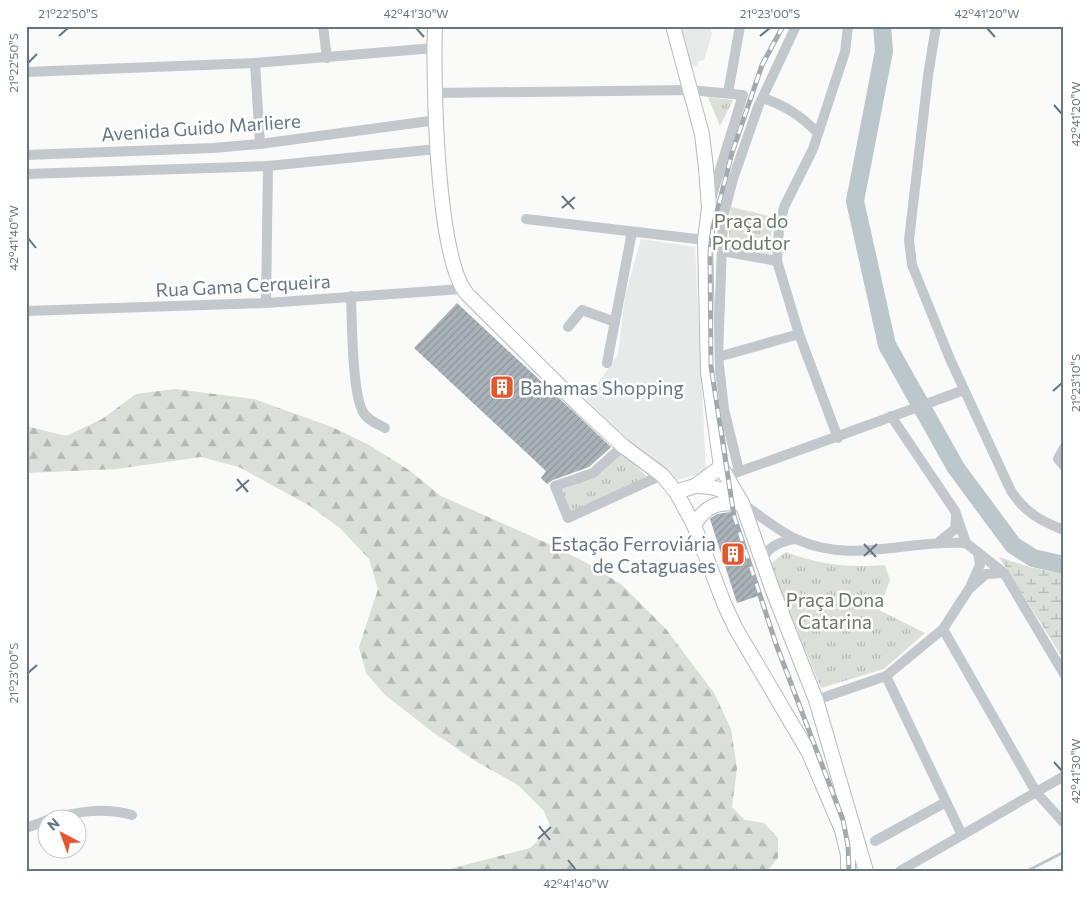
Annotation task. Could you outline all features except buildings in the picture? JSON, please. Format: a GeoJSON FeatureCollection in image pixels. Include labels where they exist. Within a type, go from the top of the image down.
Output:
{"type":"FeatureCollection","features":[{"type":"Feature","properties":{"kind":"main road"},"geometry":{"type":"LineString","coordinates":[[435,26],[437,149],[449,248],[462,289],[623,446],[662,475],[676,492],[694,525],[725,606],[736,629],[809,754],[842,830],[848,855],[848,871]]}},
{"type":"Feature","properties":{"kind":"main road"},"geometry":{"type":"LineString","coordinates":[[673,26],[702,134],[709,208],[705,240],[708,372],[730,472],[816,700],[866,871]]}},
{"type":"Feature","properties":{"kind":"main road"},"geometry":{"type":"LineString","coordinates":[[676,492],[730,472]]}},
{"type":"Feature","properties":{"kind":"main road"},"geometry":{"type":"LineString","coordinates":[[695,486],[713,486],[723,489],[742,503]]}},
{"type":"Feature","properties":{"kind":"main road"},"geometry":{"type":"LineString","coordinates":[[694,525],[701,514],[710,506],[742,503]]}},
{"type":"Feature","properties":{"kind":"street"},"geometry":{"type":"LineString","coordinates":[[323,26],[327,58]]}},
{"type":"Feature","properties":{"kind":"street"},"geometry":{"type":"LineString","coordinates":[[728,94],[740,26]]}},
{"type":"Feature","properties":{"kind":"street"},"geometry":{"type":"LineString","coordinates":[[796,26],[763,98],[733,179],[723,218],[718,357],[730,472],[838,438],[891,416],[964,390]]}},
{"type":"Feature","properties":{"kind":"street"},"geometry":{"type":"LineString","coordinates":[[838,438],[799,334],[776,261],[778,229],[784,207],[813,149],[845,52],[848,26]]}},
{"type":"Feature","properties":{"kind":"street"},"geometry":{"type":"LineString","coordinates":[[936,26],[928,76],[909,240],[910,253],[916,274],[964,390],[1011,491],[1022,507],[1039,520],[1064,530]]}},
{"type":"Feature","properties":{"kind":"street"},"geometry":{"type":"LineString","coordinates":[[26,72],[255,63],[434,48]]}},
{"type":"Feature","properties":{"kind":"street"},"geometry":{"type":"LineString","coordinates":[[255,63],[260,144]]}},
{"type":"Feature","properties":{"kind":"street"},"geometry":{"type":"LineString","coordinates":[[435,93],[690,90],[743,95],[709,208]]}},
{"type":"Feature","properties":{"kind":"street"},"geometry":{"type":"LineString","coordinates":[[763,98],[799,114],[818,133]]}},
{"type":"Feature","properties":{"kind":"street","name":"Avenida Guido Marliere"},"geometry":{"type":"LineString","coordinates":[[26,155],[260,144],[437,120]]}},
{"type":"Feature","properties":{"kind":"street","name":"Avenida Guido Marliere"},"geometry":{"type":"LineString","coordinates":[[26,174],[268,166],[437,149]]}},
{"type":"Feature","properties":{"kind":"street"},"geometry":{"type":"LineString","coordinates":[[266,303],[268,166]]}},
{"type":"Feature","properties":{"kind":"street"},"geometry":{"type":"LineString","coordinates":[[526,219],[705,240]]}},
{"type":"Feature","properties":{"kind":"street"},"geometry":{"type":"LineString","coordinates":[[607,363],[632,232]]}},
{"type":"Feature","properties":{"kind":"street"},"geometry":{"type":"LineString","coordinates":[[722,251],[776,261]]}},
{"type":"Feature","properties":{"kind":"street","name":"Rua Gama Cerqueira"},"geometry":{"type":"LineString","coordinates":[[26,311],[266,303],[462,289]]}},
{"type":"Feature","properties":{"kind":"street"},"geometry":{"type":"LineString","coordinates":[[352,296],[354,366],[360,406],[366,416],[385,428]]}},
{"type":"Feature","properties":{"kind":"street"},"geometry":{"type":"LineString","coordinates":[[568,327],[582,310],[615,322]]}},
{"type":"Feature","properties":{"kind":"street"},"geometry":{"type":"LineString","coordinates":[[718,357],[799,334]]}},
{"type":"Feature","properties":{"kind":"street"},"geometry":{"type":"LineString","coordinates":[[891,416],[955,511],[966,543]]}},
{"type":"Feature","properties":{"kind":"street"},"geometry":{"type":"LineString","coordinates":[[623,446],[593,473],[555,486],[568,518],[662,475]]}},
{"type":"Feature","properties":{"kind":"street"},"geometry":{"type":"LineString","coordinates":[[1064,448],[1058,459],[1064,466]]}},
{"type":"Feature","properties":{"kind":"street"},"geometry":{"type":"LineString","coordinates":[[742,503],[795,539],[840,552],[855,552],[940,541],[966,543],[1004,573],[1064,674]]}},
{"type":"Feature","properties":{"kind":"street"},"geometry":{"type":"LineString","coordinates":[[940,541],[955,529],[955,511]]}},
{"type":"Feature","properties":{"kind":"street"},"geometry":{"type":"LineString","coordinates":[[762,560],[765,554],[781,541],[795,539]]}},
{"type":"Feature","properties":{"kind":"street"},"geometry":{"type":"LineString","coordinates":[[816,700],[886,676],[943,629],[970,589],[980,564],[978,552]]}},
{"type":"Feature","properties":{"kind":"street"},"geometry":{"type":"LineString","coordinates":[[970,589],[986,574],[1004,573]]}},
{"type":"Feature","properties":{"kind":"street"},"geometry":{"type":"LineString","coordinates":[[943,629],[1036,792],[1064,823]]}},
{"type":"Feature","properties":{"kind":"street"},"geometry":{"type":"LineString","coordinates":[[886,676],[962,835]]}},
{"type":"Feature","properties":{"kind":"street"},"geometry":{"type":"LineString","coordinates":[[900,871],[1064,776]]}},
{"type":"Feature","properties":{"kind":"street"},"geometry":{"type":"LineString","coordinates":[[875,841],[946,802]]}},
{"type":"Feature","properties":{"kind":"street"},"geometry":{"type":"LineString","coordinates":[[88,811],[113,810],[132,816]]}},
{"type":"Feature","properties":{"kind":"street"},"geometry":{"type":"LineString","coordinates":[[26,828],[38,824]]}},
{"type":"Feature","properties":{"kind":"shaded area"},"geometry":{"type":"Polygon","coordinates":[[[681,26],[710,26],[712,34],[704,60],[698,62],[698,66],[692,67],[681,26]]]}},
{"type":"Feature","properties":{"kind":"shaded area"},"geometry":{"type":"Polygon","coordinates":[[[641,239],[695,247],[706,473],[676,480],[584,403],[618,355],[625,296],[641,239]]]}},
{"type":"Feature","properties":{"kind":"green space"},"geometry":{"type":"Polygon","coordinates":[[[708,97],[733,100],[720,126],[708,97]]]}},
{"type":"Feature","properties":{"kind":"green space","name":"Praça do Produtor"},"geometry":{"type":"Polygon","coordinates":[[[731,207],[773,217],[769,254],[728,247],[731,207]]]}},
{"type":"Feature","properties":{"kind":"green space"},"geometry":{"type":"Polygon","coordinates":[[[175,389],[254,399],[332,427],[369,445],[409,470],[441,496],[549,544],[587,563],[622,585],[666,629],[714,693],[731,729],[737,768],[732,807],[745,820],[764,823],[778,838],[778,858],[767,871],[442,871],[530,848],[551,829],[544,811],[518,785],[477,762],[434,733],[385,695],[366,673],[359,647],[378,589],[369,559],[341,529],[310,506],[239,467],[201,457],[117,469],[26,473],[26,426],[66,436],[102,419],[136,394],[175,389]]]}},
{"type":"Feature","properties":{"kind":"green space"},"geometry":{"type":"Polygon","coordinates":[[[621,450],[648,478],[569,513],[559,490],[603,470],[621,450]]]}},
{"type":"Feature","properties":{"kind":"green space","name":"Praça Dona Catarina"},"geometry":{"type":"Polygon","coordinates":[[[786,552],[823,563],[859,566],[885,565],[890,580],[879,610],[925,633],[884,669],[821,688],[770,564],[786,552]]]}},
{"type":"Feature","properties":{"kind":"green space"},"geometry":{"type":"Polygon","coordinates":[[[999,557],[1029,567],[1064,574],[1064,660],[999,557]]]}},
{"type":"Feature","properties":{"kind":"waterway"},"geometry":{"type":"LineString","coordinates":[[882,26],[884,51],[855,201],[887,345],[956,468],[1013,545],[1033,558],[1064,565]]}},
{"type":"Feature","properties":{"kind":"waterway"},"geometry":{"type":"LineString","coordinates":[[1027,871],[1064,852]]}},
{"type":"Feature","properties":{"kind":"railway"},"geometry":{"type":"LineString","coordinates":[[783,26],[762,65],[732,153],[713,227],[710,252],[711,366],[734,516],[776,644],[843,820],[848,846],[849,871]]}},
{"type":"Feature","properties":{"kind":"place","name":"Bahamas Shopping"},"geometry":{"type":"Point","coordinates":[502,387]}},
{"type":"Feature","properties":{"kind":"place","name":"Estação Ferroviária de Cataguases"},"geometry":{"type":"Point","coordinates":[733,554]}}]}
